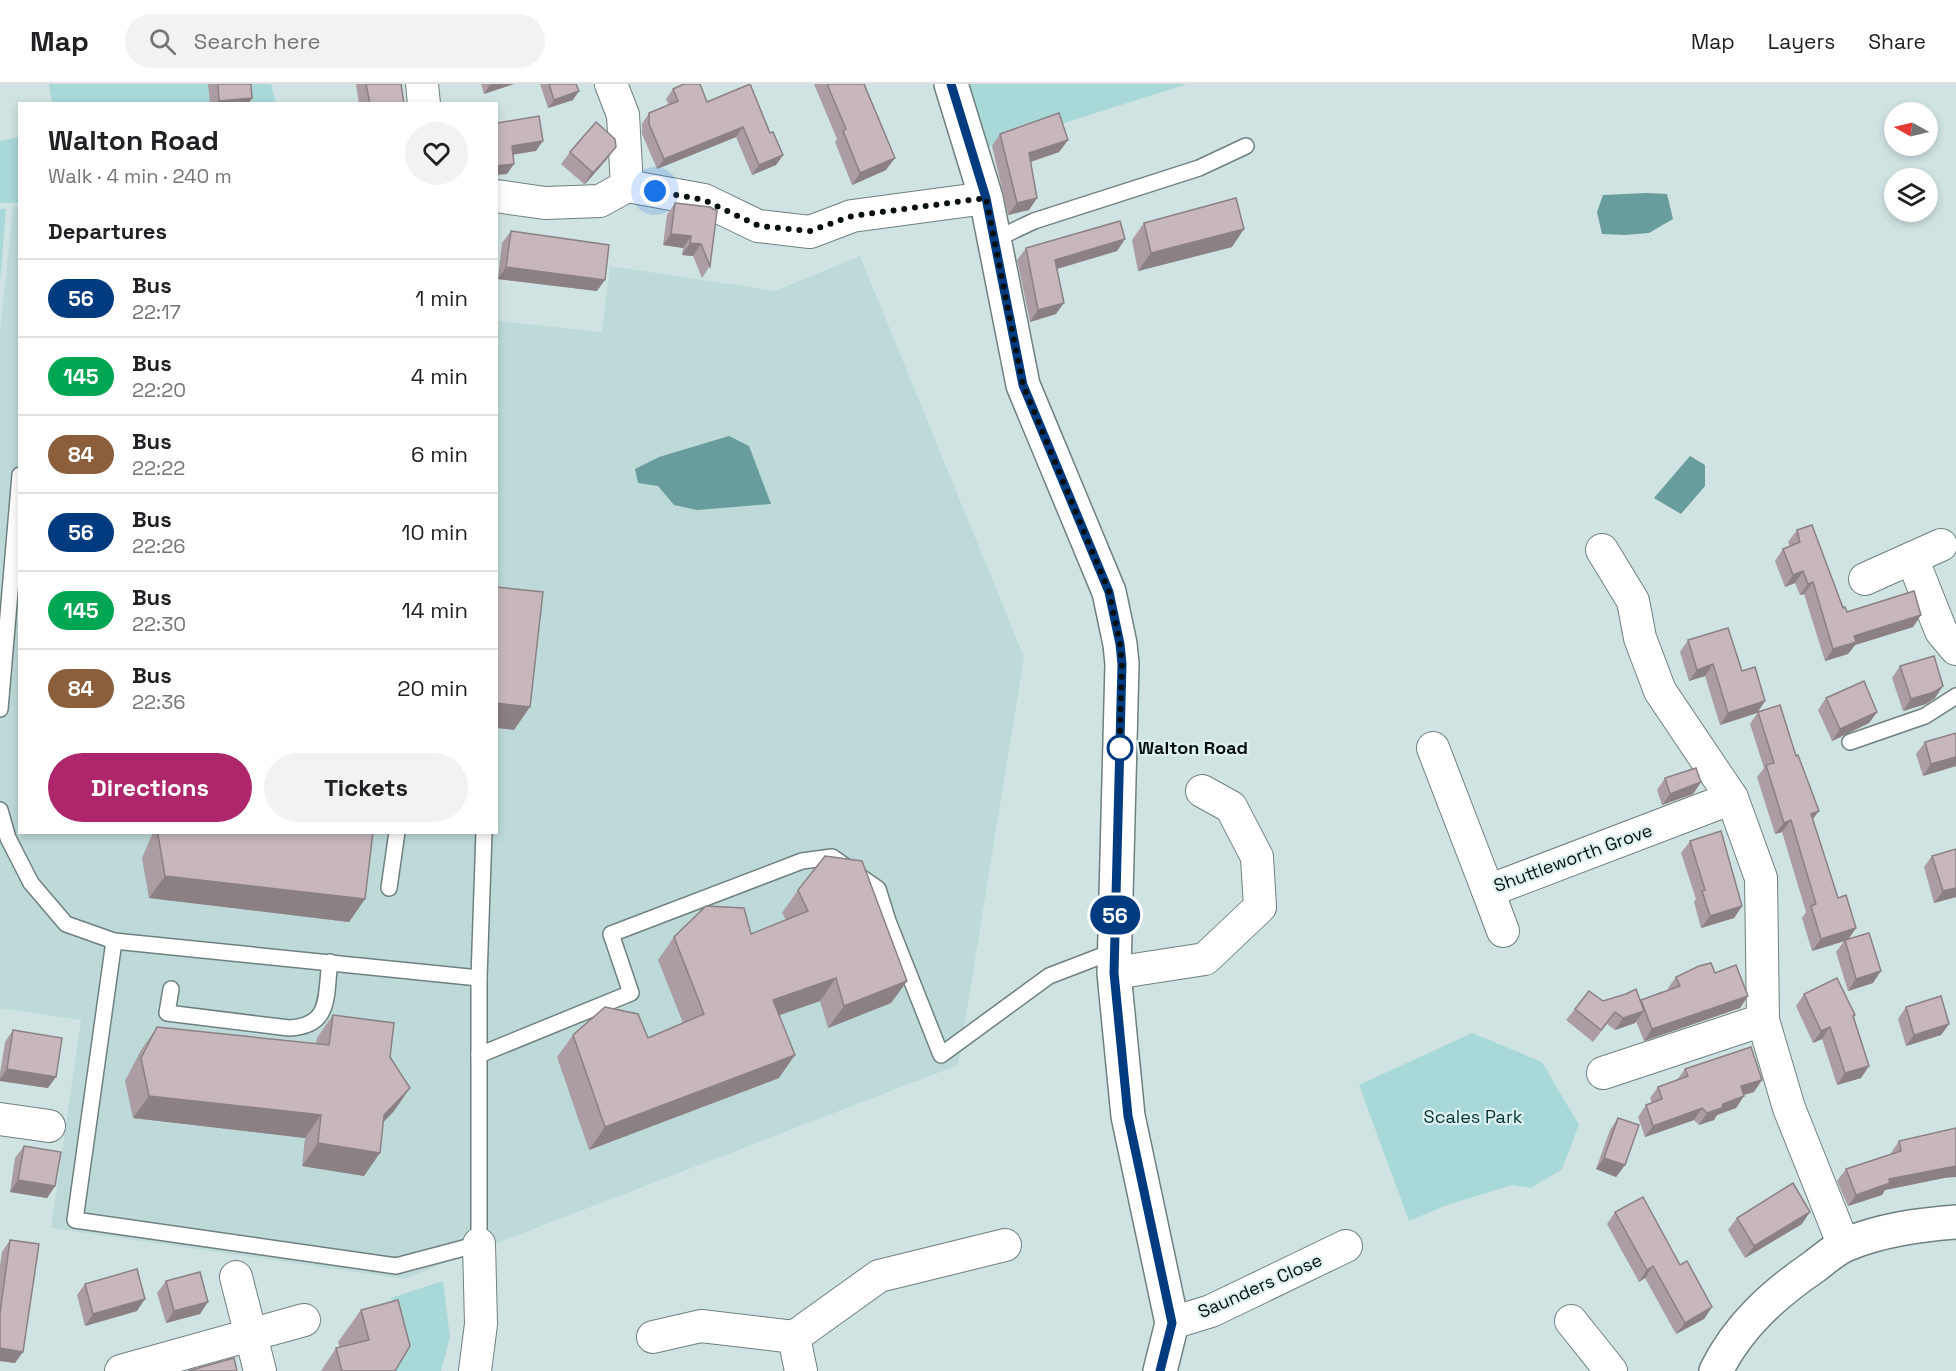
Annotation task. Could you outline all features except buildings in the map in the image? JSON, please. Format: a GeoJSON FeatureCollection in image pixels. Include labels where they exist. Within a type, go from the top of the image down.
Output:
{"type":"FeatureCollection","features":[{"type":"Feature","properties":{"kind":"street"},"geometry":{"type":"LineString","coordinates":[[422,84],[424,102]]}},
{"type":"Feature","properties":{"kind":"street"},"geometry":{"type":"LineString","coordinates":[[611,84],[623,115],[627,186]]}},
{"type":"Feature","properties":{"kind":"street"},"geometry":{"type":"LineString","coordinates":[[951,84],[986,198],[1023,385],[1109,592],[1120,644],[1122,664],[1114,962],[1128,1116],[1172,1323],[1160,1371]]}},
{"type":"Feature","properties":{"kind":"street"},"geometry":{"type":"LineString","coordinates":[[498,196],[545,203],[600,201],[627,186],[704,200],[759,226],[810,231],[852,216],[986,198]]}},
{"type":"Feature","properties":{"kind":"street"},"geometry":{"type":"LineString","coordinates":[[1865,579],[1941,544]]}},
{"type":"Feature","properties":{"kind":"street"},"geometry":{"type":"LineString","coordinates":[[1602,550],[1633,601],[1640,638],[1660,690],[1732,798],[1761,878],[1763,1020],[1789,1108],[1844,1246]]}},
{"type":"Feature","properties":{"kind":"street"},"geometry":{"type":"LineString","coordinates":[[1912,558],[1941,631],[1956,649]]}},
{"type":"Feature","properties":{"kind":"street","name":"Shuttleworth Grove"},"geometry":{"type":"LineString","coordinates":[[1433,748],[1488,891],[1732,798]]}},
{"type":"Feature","properties":{"kind":"street"},"geometry":{"type":"LineString","coordinates":[[1114,962],[1205,959],[1260,907],[1257,857],[1231,807],[1202,791]]}},
{"type":"Feature","properties":{"kind":"street"},"geometry":{"type":"LineString","coordinates":[[1488,891],[1503,931]]}},
{"type":"Feature","properties":{"kind":"street"},"geometry":{"type":"LineString","coordinates":[[1603,1073],[1763,1020]]}},
{"type":"Feature","properties":{"kind":"street"},"geometry":{"type":"LineString","coordinates":[[0,1119],[49,1126]]}},
{"type":"Feature","properties":{"kind":"street"},"geometry":{"type":"LineString","coordinates":[[1716,1371],[1724,1355],[1752,1316],[1792,1281],[1844,1246],[1905,1227],[1956,1222]]}},
{"type":"Feature","properties":{"kind":"street"},"geometry":{"type":"LineString","coordinates":[[475,1371],[481,1324],[479,1244]]}},
{"type":"Feature","properties":{"kind":"street"},"geometry":{"type":"LineString","coordinates":[[653,1337],[701,1326],[794,1337],[879,1276],[1005,1245]]}},
{"type":"Feature","properties":{"kind":"street","name":"Saunders Close"},"geometry":{"type":"LineString","coordinates":[[1172,1323],[1211,1311],[1346,1246]]}},
{"type":"Feature","properties":{"kind":"street"},"geometry":{"type":"LineString","coordinates":[[236,1277],[260,1371]]}},
{"type":"Feature","properties":{"kind":"street"},"geometry":{"type":"LineString","coordinates":[[121,1371],[304,1320]]}},
{"type":"Feature","properties":{"kind":"street"},"geometry":{"type":"LineString","coordinates":[[1571,1321],[1611,1371]]}},
{"type":"Feature","properties":{"kind":"street"},"geometry":{"type":"LineString","coordinates":[[794,1337],[801,1371]]}},
{"type":"Feature","properties":{"kind":"lane"},"geometry":{"type":"LineString","coordinates":[[994,240],[1034,221],[1199,168],[1246,146]]}},
{"type":"Feature","properties":{"kind":"lane"},"geometry":{"type":"LineString","coordinates":[[0,709],[14,598],[18,516]]}},
{"type":"Feature","properties":{"kind":"lane"},"geometry":{"type":"LineString","coordinates":[[1850,742],[1925,716],[1956,696]]}},
{"type":"Feature","properties":{"kind":"lane"},"geometry":{"type":"LineString","coordinates":[[0,810],[8,838],[31,883],[66,924],[114,941],[479,978]]}},
{"type":"Feature","properties":{"kind":"lane"},"geometry":{"type":"LineString","coordinates":[[389,888],[397,834]]}},
{"type":"Feature","properties":{"kind":"lane"},"geometry":{"type":"LineString","coordinates":[[114,941],[75,1220],[396,1266],[479,1244],[479,978],[484,834]]}},
{"type":"Feature","properties":{"kind":"lane"},"geometry":{"type":"LineString","coordinates":[[479,1055],[632,993],[612,934],[802,861],[832,857],[878,889],[888,921],[941,1055],[1049,976],[1114,962]]}},
{"type":"Feature","properties":{"kind":"lane"},"geometry":{"type":"LineString","coordinates":[[171,989],[167,1012],[303,1028],[313,1024],[323,1012],[330,962]]}},
{"type":"Feature","properties":{"kind":"shaded area"},"geometry":{"type":"Polygon","coordinates":[[[1667,194],[1673,219],[1649,233],[1602,234],[1597,212],[1603,195],[1667,194]]]}},
{"type":"Feature","properties":{"kind":"shaded area"},"geometry":{"type":"Polygon","coordinates":[[[13,207],[18,207],[18,834],[498,834],[498,321],[602,332],[610,266],[775,291],[860,256],[1024,657],[958,1065],[404,1279],[51,1228],[81,1020],[0,1008],[0,331],[13,207]]]}},
{"type":"Feature","properties":{"kind":"shaded area"},"geometry":{"type":"Polygon","coordinates":[[[729,436],[749,446],[771,504],[697,510],[674,505],[658,486],[638,483],[635,469],[659,457],[729,436]]]}},
{"type":"Feature","properties":{"kind":"shaded area"},"geometry":{"type":"Polygon","coordinates":[[[1690,456],[1705,465],[1705,486],[1681,514],[1654,498],[1690,456]]]}},
{"type":"Feature","properties":{"kind":"green space"},"geometry":{"type":"Polygon","coordinates":[[[49,84],[271,84],[276,102],[52,102],[49,84]]]}},
{"type":"Feature","properties":{"kind":"green space"},"geometry":{"type":"Polygon","coordinates":[[[964,84],[1187,84],[988,147],[964,84]]]}},
{"type":"Feature","properties":{"kind":"green space"},"geometry":{"type":"Polygon","coordinates":[[[18,137],[18,203],[0,203],[0,141],[18,137]]]}},
{"type":"Feature","properties":{"kind":"green space"},"geometry":{"type":"Polygon","coordinates":[[[0,209],[6,209],[0,284],[0,209]]]}},
{"type":"Feature","properties":{"kind":"green space","name":"Scales Park"},"geometry":{"type":"Polygon","coordinates":[[[1472,1033],[1542,1062],[1579,1125],[1562,1169],[1531,1188],[1512,1185],[1447,1205],[1409,1221],[1359,1085],[1472,1033]]]}},
{"type":"Feature","properties":{"kind":"green space"},"geometry":{"type":"Polygon","coordinates":[[[443,1281],[450,1337],[441,1371],[391,1371],[399,1350],[391,1298],[443,1281]]]}},
{"type":"Feature","properties":{"kind":"bus line","name":"56"},"geometry":{"type":"LineString","coordinates":[[951,84],[986,198],[1023,385],[1109,592],[1120,644],[1122,664],[1114,973],[1128,1116],[1172,1323],[1160,1371]]}},
{"type":"Feature","properties":{"kind":"place","name":"Walton Road"},"geometry":{"type":"Point","coordinates":[1120,748]}},
{"type":"Feature","properties":{"kind":"route"},"geometry":{"type":"LineString","coordinates":[[655,191],[704,200],[759,226],[810,231],[852,216],[986,198],[1023,385],[1109,592],[1122,664],[1119,760],[1120,748]]}}]}
